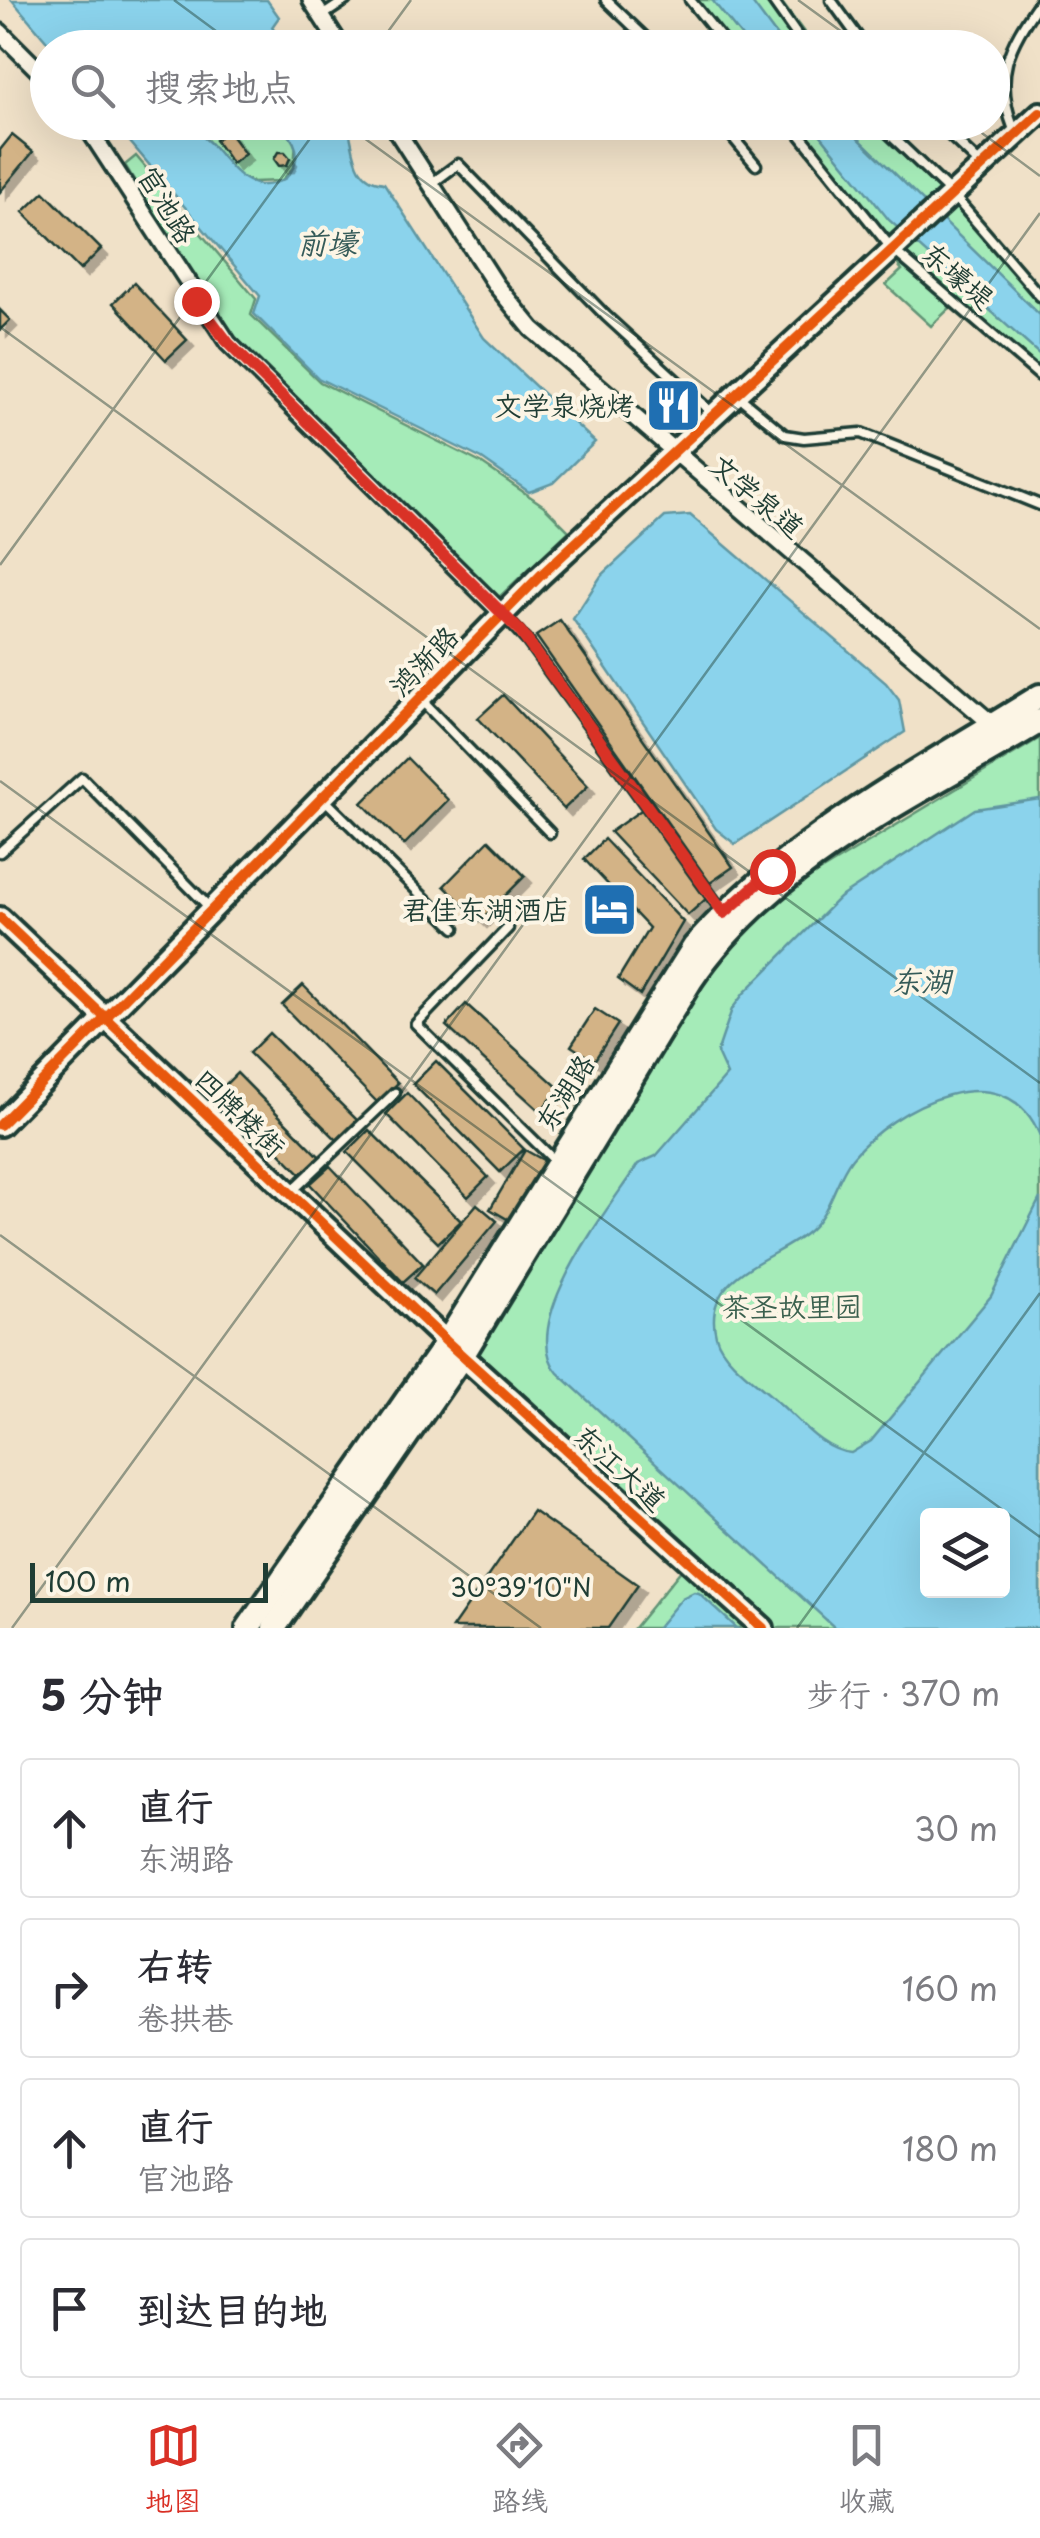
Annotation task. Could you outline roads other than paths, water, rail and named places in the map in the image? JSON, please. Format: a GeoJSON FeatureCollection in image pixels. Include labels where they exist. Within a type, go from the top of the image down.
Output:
{"type":"FeatureCollection","features":[{"type":"Feature","properties":{"kind":"main road","name":"东湖路"},"geometry":{"type":"LineString","coordinates":[[274,1628],[691,980],[722,938],[760,900],[838,842],[1002,732],[1040,696]]}},
{"type":"Feature","properties":{"kind":"main road","name":"东湖路"},"geometry":{"type":"LineString","coordinates":[[248,1628],[454,1349],[557,1163],[677,969],[724,913],[823,834],[1002,732],[1040,721]]}},
{"type":"Feature","properties":{"kind":"street"},"geometry":{"type":"LineString","coordinates":[[311,0],[331,30]]}},
{"type":"Feature","properties":{"kind":"street"},"geometry":{"type":"LineString","coordinates":[[0,32],[30,62]]}},
{"type":"Feature","properties":{"kind":"street"},"geometry":{"type":"LineString","coordinates":[[948,200],[1040,113]]}},
{"type":"Feature","properties":{"kind":"street","name":"官池路"},"geometry":{"type":"LineString","coordinates":[[96,140],[228,343],[502,614]]}},
{"type":"Feature","properties":{"kind":"street","name":"文学泉道"},"geometry":{"type":"LineString","coordinates":[[403,140],[512,308],[670,452],[1002,732]]}},
{"type":"Feature","properties":{"kind":"street","name":"鸿渐路"},"geometry":{"type":"LineString","coordinates":[[0,1126],[502,614],[712,413],[948,200]]}},
{"type":"Feature","properties":{"kind":"street","name":"四牌楼街"},"geometry":{"type":"LineString","coordinates":[[0,918],[454,1349]]}},
{"type":"Feature","properties":{"kind":"street","name":"东江大道"},"geometry":{"type":"LineString","coordinates":[[454,1349],[763,1628]]}},
{"type":"Feature","properties":{"kind":"lane"},"geometry":{"type":"LineString","coordinates":[[322,16],[346,0]]}},
{"type":"Feature","properties":{"kind":"lane"},"geometry":{"type":"LineString","coordinates":[[606,0],[637,30]]}},
{"type":"Feature","properties":{"kind":"lane"},"geometry":{"type":"LineString","coordinates":[[690,0],[714,30]]}},
{"type":"Feature","properties":{"kind":"lane"},"geometry":{"type":"LineString","coordinates":[[772,0],[793,30]]}},
{"type":"Feature","properties":{"kind":"lane"},"geometry":{"type":"LineString","coordinates":[[831,0],[853,30]]}},
{"type":"Feature","properties":{"kind":"lane"},"geometry":{"type":"LineString","coordinates":[[1010,49],[1040,1]]}},
{"type":"Feature","properties":{"kind":"lane"},"geometry":{"type":"LineString","coordinates":[[1010,117],[1016,136]]}},
{"type":"Feature","properties":{"kind":"lane"},"geometry":{"type":"LineString","coordinates":[[735,140],[756,165]]}},
{"type":"Feature","properties":{"kind":"lane","name":"东壕堤"},"geometry":{"type":"LineString","coordinates":[[805,140],[895,247],[1040,376]]}},
{"type":"Feature","properties":{"kind":"lane"},"geometry":{"type":"LineString","coordinates":[[894,140],[1040,296]]}},
{"type":"Feature","properties":{"kind":"lane"},"geometry":{"type":"LineString","coordinates":[[955,140],[983,167]]}},
{"type":"Feature","properties":{"kind":"lane"},"geometry":{"type":"LineString","coordinates":[[431,184],[458,164],[606,316],[712,413]]}},
{"type":"Feature","properties":{"kind":"lane"},"geometry":{"type":"LineString","coordinates":[[735,393],[786,435],[804,438],[862,434],[1040,506]]}},
{"type":"Feature","properties":{"kind":"lane"},"geometry":{"type":"LineString","coordinates":[[502,614],[528,642],[724,913]]}},
{"type":"Feature","properties":{"kind":"lane"},"geometry":{"type":"LineString","coordinates":[[419,698],[550,833]]}},
{"type":"Feature","properties":{"kind":"lane"},"geometry":{"type":"LineString","coordinates":[[0,852],[82,778],[211,910]]}},
{"type":"Feature","properties":{"kind":"lane"},"geometry":{"type":"LineString","coordinates":[[322,797],[455,928]]}},
{"type":"Feature","properties":{"kind":"lane"},"geometry":{"type":"LineString","coordinates":[[508,928],[416,1024],[557,1163]]}},
{"type":"Feature","properties":{"kind":"lane"},"geometry":{"type":"LineString","coordinates":[[290,1192],[394,1093]]}},
{"type":"Feature","properties":{"kind":"water"},"geometry":{"type":"Polygon","coordinates":[[[12,0],[267,0],[279,17],[274,30],[38,30],[12,0]]]}},
{"type":"Feature","properties":{"kind":"water"},"geometry":{"type":"Polygon","coordinates":[[[712,0],[750,0],[772,30],[736,30],[712,0]]]}},
{"type":"Feature","properties":{"kind":"water","name":"前壕"},"geometry":{"type":"Polygon","coordinates":[[[128,140],[206,140],[244,179],[263,185],[286,178],[292,170],[297,155],[292,140],[351,140],[360,169],[373,181],[384,183],[484,338],[595,442],[553,483],[529,492],[482,459],[318,378],[254,314],[260,296],[128,140]]]}},
{"type":"Feature","properties":{"kind":"water"},"geometry":{"type":"Polygon","coordinates":[[[825,140],[860,140],[1040,315],[1040,355],[889,220],[825,140]]]}},
{"type":"Feature","properties":{"kind":"water"},"geometry":{"type":"Polygon","coordinates":[[[690,515],[886,683],[899,700],[905,732],[735,844],[716,829],[573,619],[601,576],[665,517],[690,515]]]}},
{"type":"Feature","properties":{"kind":"water","name":"东湖"},"geometry":{"type":"Polygon","coordinates":[[[1040,799],[1040,1136],[1024,1110],[1002,1095],[976,1091],[948,1095],[893,1121],[852,1158],[810,1230],[730,1283],[719,1297],[714,1315],[716,1336],[734,1363],[821,1441],[851,1453],[871,1441],[991,1296],[1040,1198],[1040,1628],[835,1628],[558,1373],[548,1351],[548,1325],[557,1296],[589,1236],[638,1164],[656,1156],[727,1075],[717,1053],[732,1009],[839,898],[975,809],[1040,799]]]}},
{"type":"Feature","properties":{"kind":"water"},"geometry":{"type":"Polygon","coordinates":[[[694,1592],[737,1628],[657,1628],[682,1598],[694,1592]]]}},
{"type":"Feature","properties":{"kind":"place","name":"文学泉烧烤"},"geometry":{"type":"Point","coordinates":[673,406]}},
{"type":"Feature","properties":{"kind":"place","name":"君佳东湖酒店"},"geometry":{"type":"Point","coordinates":[609,910]}},
{"type":"Feature","properties":{"kind":"park label","name":"茶圣故里园"},"geometry":{"type":"Point","coordinates":[792,1307]}}]}
